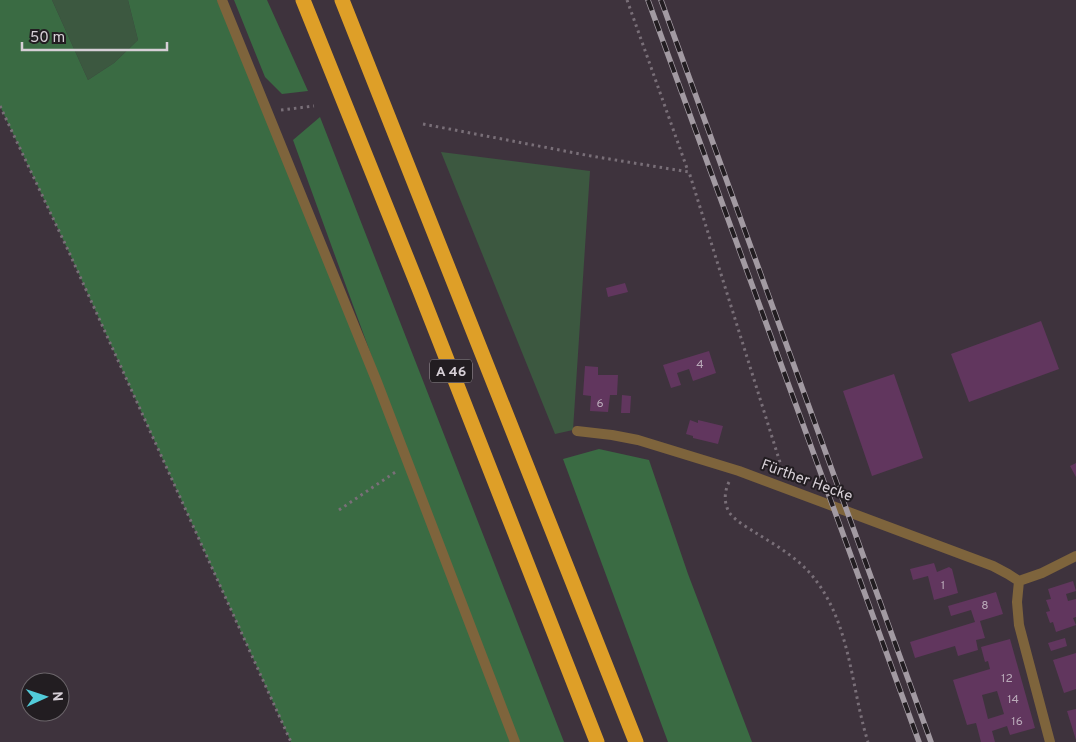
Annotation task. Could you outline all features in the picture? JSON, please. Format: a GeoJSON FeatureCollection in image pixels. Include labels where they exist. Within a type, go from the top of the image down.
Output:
{"type":"FeatureCollection","features":[{"type":"Feature","properties":{"kind":"highway","name":"A 46"},"geometry":{"type":"LineString","coordinates":[[303,0],[420,291],[597,742]]}},
{"type":"Feature","properties":{"kind":"highway","name":"A 46"},"geometry":{"type":"LineString","coordinates":[[342,0],[636,742]]}},
{"type":"Feature","properties":{"kind":"street"},"geometry":{"type":"LineString","coordinates":[[222,0],[408,464],[514,742]]}},
{"type":"Feature","properties":{"kind":"street","name":"Fürther Hecke"},"geometry":{"type":"LineString","coordinates":[[578,432],[612,435],[638,440],[739,471],[993,566],[1018,581]]}},
{"type":"Feature","properties":{"kind":"street"},"geometry":{"type":"LineString","coordinates":[[1050,742],[1019,625],[1018,581],[1042,573],[1076,556]]}},
{"type":"Feature","properties":{"kind":"path"},"geometry":{"type":"LineString","coordinates":[[627,0],[689,172],[788,489]]}},
{"type":"Feature","properties":{"kind":"path"},"geometry":{"type":"LineString","coordinates":[[0,106],[68,250],[291,742]]}},
{"type":"Feature","properties":{"kind":"path"},"geometry":{"type":"LineString","coordinates":[[268,113],[296,107],[314,106]]}},
{"type":"Feature","properties":{"kind":"path"},"geometry":{"type":"LineString","coordinates":[[423,124],[591,156],[689,172]]}},
{"type":"Feature","properties":{"kind":"path"},"geometry":{"type":"LineString","coordinates":[[338,510],[408,464]]}},
{"type":"Feature","properties":{"kind":"path"},"geometry":{"type":"LineString","coordinates":[[739,471],[726,487],[728,509],[739,522],[797,561],[824,591],[842,634],[868,742]]}},
{"type":"Feature","properties":{"kind":"green space"},"geometry":{"type":"Polygon","coordinates":[[[0,0],[52,0],[88,80],[114,63],[138,40],[128,0],[217,0],[268,113],[430,517],[293,140],[320,117],[564,742],[291,742],[68,250],[0,106],[0,0]]]}},
{"type":"Feature","properties":{"kind":"green space"},"geometry":{"type":"Polygon","coordinates":[[[52,0],[128,0],[138,40],[114,63],[88,80],[52,0]]]}},
{"type":"Feature","properties":{"kind":"green space"},"geometry":{"type":"Polygon","coordinates":[[[234,0],[267,0],[308,91],[282,94],[265,77],[234,0]]]}},
{"type":"Feature","properties":{"kind":"green space"},"geometry":{"type":"Polygon","coordinates":[[[441,152],[590,171],[573,430],[555,434],[441,152]]]}},
{"type":"Feature","properties":{"kind":"green space"},"geometry":{"type":"Polygon","coordinates":[[[599,449],[649,460],[688,574],[752,742],[668,742],[563,459],[599,449]]]}},
{"type":"Feature","properties":{"kind":"building"},"geometry":{"type":"Polygon","coordinates":[[[625,283],[628,292],[608,297],[606,288],[625,283]]]}},
{"type":"Feature","properties":{"kind":"building"},"geometry":{"type":"Polygon","coordinates":[[[1041,321],[1059,369],[969,402],[951,354],[1041,321]]]}},
{"type":"Feature","properties":{"kind":"building"},"geometry":{"type":"Polygon","coordinates":[[[709,351],[716,373],[693,381],[689,369],[677,373],[681,385],[671,388],[663,365],[709,351]]]}},
{"type":"Feature","properties":{"kind":"building"},"geometry":{"type":"Polygon","coordinates":[[[585,366],[598,367],[598,375],[618,375],[617,395],[610,395],[608,412],[590,411],[591,396],[583,395],[585,366]]]}},
{"type":"Feature","properties":{"kind":"building"},"geometry":{"type":"Polygon","coordinates":[[[894,374],[923,458],[872,476],[843,391],[894,374]]]}},
{"type":"Feature","properties":{"kind":"building"},"geometry":{"type":"Polygon","coordinates":[[[622,395],[631,396],[630,413],[621,413],[622,395]]]}},
{"type":"Feature","properties":{"kind":"building"},"geometry":{"type":"Polygon","coordinates":[[[690,420],[698,423],[698,420],[723,426],[718,444],[693,438],[693,436],[686,434],[690,420]]]}},
{"type":"Feature","properties":{"kind":"building"},"geometry":{"type":"Polygon","coordinates":[[[1076,463],[1076,477],[1070,466],[1076,463]]]}},
{"type":"Feature","properties":{"kind":"building"},"geometry":{"type":"Polygon","coordinates":[[[934,563],[937,572],[949,567],[952,569],[958,593],[934,600],[928,576],[913,580],[910,569],[934,563]]]}},
{"type":"Feature","properties":{"kind":"building"},"geometry":{"type":"Polygon","coordinates":[[[1073,581],[1076,591],[1066,594],[1068,601],[1076,599],[1076,617],[1073,618],[1076,625],[1056,632],[1053,622],[1050,623],[1046,612],[1050,611],[1046,600],[1051,599],[1048,589],[1073,581]]]}},
{"type":"Feature","properties":{"kind":"building"},"geometry":{"type":"Polygon","coordinates":[[[996,592],[1003,614],[980,621],[985,638],[976,640],[978,650],[958,656],[955,646],[915,658],[910,642],[975,622],[971,610],[951,616],[948,606],[996,592]]]}},
{"type":"Feature","properties":{"kind":"building"},"geometry":{"type":"Polygon","coordinates":[[[1065,638],[1067,646],[1051,651],[1048,643],[1065,638]]]}},
{"type":"Feature","properties":{"kind":"building"},"geometry":{"type":"Polygon","coordinates":[[[1010,639],[1035,728],[1010,735],[1007,726],[992,731],[995,742],[981,742],[976,723],[967,725],[953,680],[990,669],[988,661],[985,662],[981,647],[1010,639]],[[997,691],[982,695],[988,719],[1004,714],[997,691]]]}},
{"type":"Feature","properties":{"kind":"building"},"geometry":{"type":"Polygon","coordinates":[[[1076,653],[1076,689],[1064,693],[1053,660],[1076,653]]]}},
{"type":"Feature","properties":{"kind":"building"},"geometry":{"type":"Polygon","coordinates":[[[1076,709],[1076,740],[1067,711],[1076,709]]]}},
{"type":"Feature","properties":{"kind":"railway"},"geometry":{"type":"LineString","coordinates":[[648,0],[919,742]]}},
{"type":"Feature","properties":{"kind":"railway"},"geometry":{"type":"LineString","coordinates":[[661,0],[931,742]]}}]}
